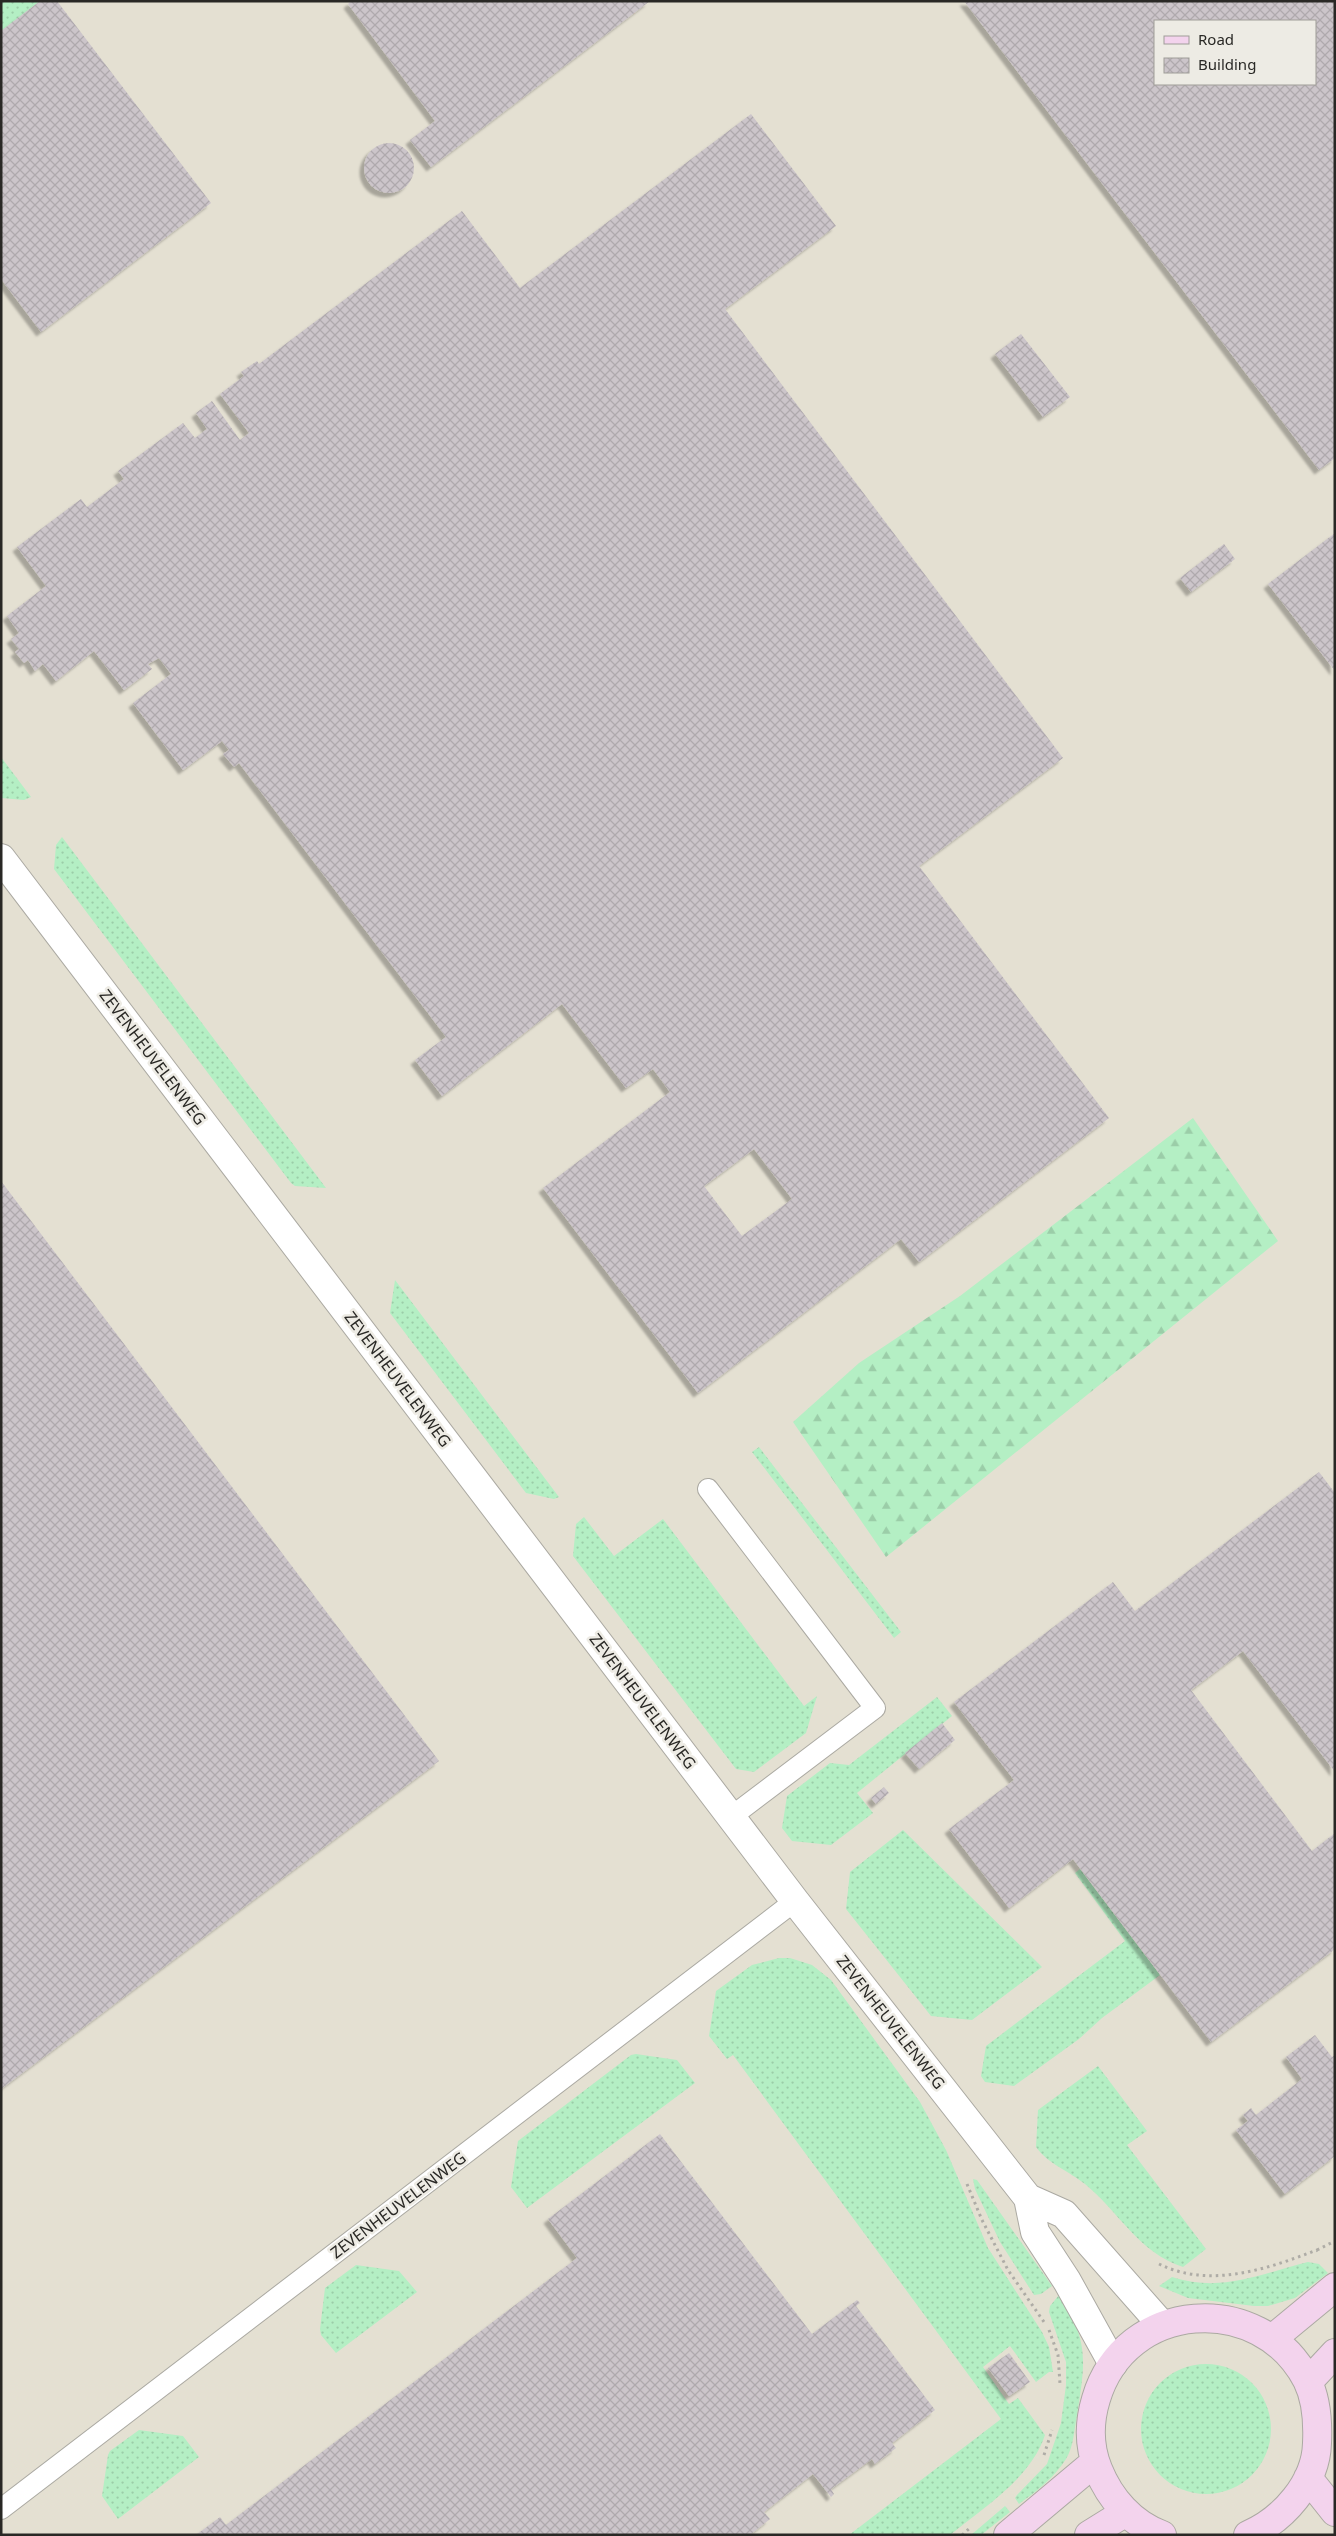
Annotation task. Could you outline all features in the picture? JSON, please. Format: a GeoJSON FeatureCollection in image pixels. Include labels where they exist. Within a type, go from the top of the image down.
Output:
{"type":"FeatureCollection","features":[{"type":"Feature","properties":{"kind":"street","name":"ZEVENHEUVELENWEG"},"geometry":{"type":"LineString","coordinates":[[1,858],[795,1901],[1028,2198],[1035,2232],[1067,2281],[1113,2364]]}},
{"type":"Feature","properties":{"kind":"street","name":"ZEVENHEUVELENWEG"},"geometry":{"type":"LineString","coordinates":[[1028,2198],[1064,2214],[1162,2325]]}},
{"type":"Feature","properties":{"kind":"street"},"geometry":{"type":"LineString","coordinates":[[1272,2339],[1335,2287]]}},
{"type":"Feature","properties":{"kind":"street"},"geometry":{"type":"LineString","coordinates":[[1162,2535],[1150,2530],[1126,2512],[1112,2497],[1095,2462],[1091,2437],[1093,2411],[1100,2386],[1113,2364],[1127,2348],[1144,2334],[1162,2325],[1200,2317],[1237,2322],[1272,2339],[1298,2366],[1308,2382],[1317,2414],[1317,2446],[1308,2478],[1296,2498],[1279,2516],[1248,2535]]}},
{"type":"Feature","properties":{"kind":"street"},"geometry":{"type":"LineString","coordinates":[[1308,2382],[1335,2353]]}},
{"type":"Feature","properties":{"kind":"street"},"geometry":{"type":"LineString","coordinates":[[1008,2535],[1095,2462]]}},
{"type":"Feature","properties":{"kind":"street"},"geometry":{"type":"LineString","coordinates":[[1308,2478],[1335,2512]]}},
{"type":"Feature","properties":{"kind":"street"},"geometry":{"type":"LineString","coordinates":[[1089,2535],[1126,2512]]}},
{"type":"Feature","properties":{"kind":"lane"},"geometry":{"type":"LineString","coordinates":[[708,1489],[875,1708],[731,1817]]}},
{"type":"Feature","properties":{"kind":"lane","name":"ZEVENHEUVELENWEG"},"geometry":{"type":"LineString","coordinates":[[1,2509],[795,1901]]}},
{"type":"Feature","properties":{"kind":"path"},"geometry":{"type":"LineString","coordinates":[[965,2178],[982,2220],[1008,2270],[1035,2306],[1050,2331],[1058,2355],[1060,2387]]}},
{"type":"Feature","properties":{"kind":"path"},"geometry":{"type":"LineString","coordinates":[[1153,2260],[1172,2270],[1191,2275],[1212,2276],[1265,2268],[1317,2250],[1335,2241]]}},
{"type":"Feature","properties":{"kind":"path"},"geometry":{"type":"LineString","coordinates":[[1317,2250],[1323,2258]]}},
{"type":"Feature","properties":{"kind":"path"},"geometry":{"type":"LineString","coordinates":[[1035,2306],[1067,2281]]}},
{"type":"Feature","properties":{"kind":"path"},"geometry":{"type":"LineString","coordinates":[[1041,2459],[1046,2452],[1053,2429]]}},
{"type":"Feature","properties":{"kind":"shaded area"},"geometry":{"type":"Polygon","coordinates":[[[1,1],[1335,1],[1335,2535],[1,2535],[1,1]]]}},
{"type":"Feature","properties":{"kind":"green space"},"geometry":{"type":"Polygon","coordinates":[[[1,1],[40,1],[1,31],[1,1]]]}},
{"type":"Feature","properties":{"kind":"green space"},"geometry":{"type":"Polygon","coordinates":[[[1,757],[31,797],[24,800],[1,798],[1,757]]]}},
{"type":"Feature","properties":{"kind":"green space"},"geometry":{"type":"Polygon","coordinates":[[[62,837],[326,1188],[295,1186],[291,1183],[54,869],[56,845],[62,837]]]}},
{"type":"Feature","properties":{"kind":"green space"},"geometry":{"type":"Polygon","coordinates":[[[1193,1118],[1278,1241],[886,1557],[793,1422],[859,1363],[960,1296],[1193,1118]]]}},
{"type":"Feature","properties":{"kind":"green space"},"geometry":{"type":"Polygon","coordinates":[[[395,1280],[559,1497],[554,1499],[526,1493],[390,1313],[395,1280]]]}},
{"type":"Feature","properties":{"kind":"green space"},"geometry":{"type":"Polygon","coordinates":[[[759,1447],[901,1632],[894,1638],[752,1452],[759,1447]]]}},
{"type":"Feature","properties":{"kind":"green space"},"geometry":{"type":"Polygon","coordinates":[[[584,1517],[614,1556],[663,1519],[804,1706],[817,1696],[806,1733],[754,1772],[736,1769],[573,1556],[576,1524],[584,1517]]]}},
{"type":"Feature","properties":{"kind":"green space"},"geometry":{"type":"Polygon","coordinates":[[[937,1697],[952,1716],[857,1793],[873,1813],[831,1845],[792,1841],[782,1828],[787,1796],[830,1763],[849,1765],[937,1697]]]}},
{"type":"Feature","properties":{"kind":"green space"},"geometry":{"type":"Polygon","coordinates":[[[903,1830],[1042,1967],[972,2020],[931,2016],[846,1909],[850,1872],[903,1830]]]}},
{"type":"Feature","properties":{"kind":"green space"},"geometry":{"type":"Polygon","coordinates":[[[1080,1869],[1160,1975],[1102,2018],[1079,2039],[1014,2086],[985,2082],[981,2076],[986,2046],[1125,1941],[1075,1873],[1080,1869]]]}},
{"type":"Feature","properties":{"kind":"green space"},"geometry":{"type":"Polygon","coordinates":[[[779,1958],[790,1958],[812,1965],[831,1980],[920,2102],[946,2150],[988,2248],[1042,2332],[1049,2347],[1053,2372],[1049,2372],[1036,2382],[1010,2346],[983,2367],[1009,2404],[1018,2398],[1045,2435],[1029,2465],[1018,2478],[1005,2491],[950,2535],[849,2535],[1001,2419],[733,2055],[727,2059],[709,2036],[716,1991],[752,1965],[779,1958]]]}},
{"type":"Feature","properties":{"kind":"green space"},"geometry":{"type":"Polygon","coordinates":[[[636,2054],[677,2060],[695,2083],[527,2208],[511,2187],[518,2141],[631,2055],[636,2054]]]}},
{"type":"Feature","properties":{"kind":"green space"},"geometry":{"type":"Polygon","coordinates":[[[1098,2066],[1147,2131],[1127,2145],[1206,2249],[1183,2267],[1168,2261],[1154,2252],[1130,2231],[1085,2184],[1046,2158],[1036,2147],[1038,2110],[1098,2066]]]}},
{"type":"Feature","properties":{"kind":"green space"},"geometry":{"type":"Polygon","coordinates":[[[973,2179],[977,2180],[1052,2286],[1041,2294],[1034,2295],[1000,2242],[975,2189],[973,2179]]]}},
{"type":"Feature","properties":{"kind":"green space"},"geometry":{"type":"Polygon","coordinates":[[[1308,2262],[1319,2264],[1328,2273],[1295,2298],[1268,2306],[1188,2298],[1159,2286],[1172,2277],[1208,2283],[1241,2280],[1308,2262]]]}},
{"type":"Feature","properties":{"kind":"green space"},"geometry":{"type":"Polygon","coordinates":[[[356,2265],[399,2271],[417,2292],[336,2353],[321,2335],[320,2329],[325,2288],[356,2265]]]}},
{"type":"Feature","properties":{"kind":"green space"},"geometry":{"type":"Polygon","coordinates":[[[1059,2295],[1076,2326],[1083,2353],[1082,2381],[1071,2449],[1066,2459],[1051,2478],[1019,2504],[1015,2498],[1017,2495],[1047,2464],[1061,2423],[1066,2385],[1066,2362],[1049,2312],[1050,2306],[1059,2295]]]}},
{"type":"Feature","properties":{"kind":"green space"},"geometry":{"type":"Polygon","coordinates":[[[1206,2364],[1231,2368],[1252,2383],[1267,2404],[1271,2429],[1267,2454],[1252,2475],[1231,2490],[1206,2494],[1181,2490],[1160,2475],[1145,2454],[1141,2429],[1145,2404],[1160,2383],[1181,2368],[1206,2364]]]}},
{"type":"Feature","properties":{"kind":"green space"},"geometry":{"type":"Polygon","coordinates":[[[139,2430],[183,2436],[199,2457],[118,2519],[102,2496],[108,2455],[110,2451],[139,2430]]]}},
{"type":"Feature","properties":{"kind":"green space"},"geometry":{"type":"Polygon","coordinates":[[[1005,2506],[1010,2512],[981,2535],[971,2535],[1005,2506]]]}},
{"type":"Feature","properties":{"kind":"building"},"geometry":{"type":"Polygon","coordinates":[[[40,1],[57,1],[211,203],[41,332],[1,279],[1,31],[40,1]]]}},
{"type":"Feature","properties":{"kind":"building"},"geometry":{"type":"Polygon","coordinates":[[[351,1],[650,1],[431,167],[410,140],[435,121],[348,4],[351,1]]]}},
{"type":"Feature","properties":{"kind":"building"},"geometry":{"type":"Polygon","coordinates":[[[964,1],[1335,1],[1335,458],[1319,470],[964,1]]]}},
{"type":"Feature","properties":{"kind":"building"},"geometry":{"type":"Polygon","coordinates":[[[751,114],[836,226],[725,309],[1063,758],[919,866],[1109,1118],[919,1262],[901,1239],[698,1393],[543,1188],[670,1092],[653,1069],[626,1088],[562,1004],[442,1096],[415,1060],[446,1037],[239,763],[234,767],[223,754],[229,750],[222,741],[183,770],[133,703],[171,674],[159,658],[148,664],[152,669],[124,690],[94,651],[56,681],[43,664],[35,671],[28,660],[24,663],[15,652],[19,649],[11,639],[19,633],[7,616],[46,586],[17,547],[81,499],[87,507],[124,479],[118,471],[183,423],[195,438],[207,429],[196,413],[212,401],[240,440],[249,433],[220,394],[244,376],[241,372],[257,361],[259,364],[462,211],[520,288],[751,114]],[[754,1149],[704,1186],[742,1236],[792,1199],[754,1149]]]}},
{"type":"Feature","properties":{"kind":"building"},"geometry":{"type":"Polygon","coordinates":[[[384,143],[394,143],[407,150],[414,163],[414,173],[407,186],[394,193],[384,193],[375,189],[368,182],[364,173],[364,163],[368,154],[375,147],[384,143]]]}},
{"type":"Feature","properties":{"kind":"building"},"geometry":{"type":"Polygon","coordinates":[[[1021,334],[1070,397],[1043,417],[995,354],[1021,334]]]}},
{"type":"Feature","properties":{"kind":"building"},"geometry":{"type":"Polygon","coordinates":[[[1335,533],[1335,671],[1268,584],[1335,533]]]}},
{"type":"Feature","properties":{"kind":"building"},"geometry":{"type":"Polygon","coordinates":[[[1224,544],[1235,559],[1191,592],[1180,578],[1224,544]]]}},
{"type":"Feature","properties":{"kind":"building"},"geometry":{"type":"Polygon","coordinates":[[[1,1181],[439,1761],[1,2089],[1,1181]]]}},
{"type":"Feature","properties":{"kind":"building"},"geometry":{"type":"Polygon","coordinates":[[[1319,1472],[1335,1493],[1335,1772],[1243,1651],[1191,1690],[1312,1851],[1335,1833],[1335,1949],[1211,2042],[1073,1859],[1009,1908],[949,1829],[1014,1780],[954,1702],[1113,1582],[1135,1611],[1319,1472]]]}},
{"type":"Feature","properties":{"kind":"building"},"geometry":{"type":"Polygon","coordinates":[[[942,1723],[955,1740],[919,1769],[905,1753],[942,1723]]]}},
{"type":"Feature","properties":{"kind":"building"},"geometry":{"type":"Polygon","coordinates":[[[884,1787],[889,1793],[876,1804],[871,1798],[884,1787]]]}},
{"type":"Feature","properties":{"kind":"building"},"geometry":{"type":"Polygon","coordinates":[[[1315,2035],[1332,2057],[1335,2055],[1335,2156],[1285,2194],[1236,2130],[1248,2121],[1243,2115],[1251,2108],[1256,2115],[1302,2079],[1286,2057],[1315,2035]]]}},
{"type":"Feature","properties":{"kind":"building"},"geometry":{"type":"Polygon","coordinates":[[[660,2134],[812,2334],[857,2300],[860,2303],[856,2306],[935,2410],[892,2443],[896,2448],[875,2464],[872,2459],[831,2489],[834,2494],[831,2497],[813,2474],[764,2512],[770,2519],[750,2535],[196,2535],[220,2517],[226,2525],[577,2258],[548,2219],[660,2134]]]}},
{"type":"Feature","properties":{"kind":"building"},"geometry":{"type":"Polygon","coordinates":[[[1009,2353],[1030,2382],[1009,2396],[988,2368],[1009,2353]]]}}]}
